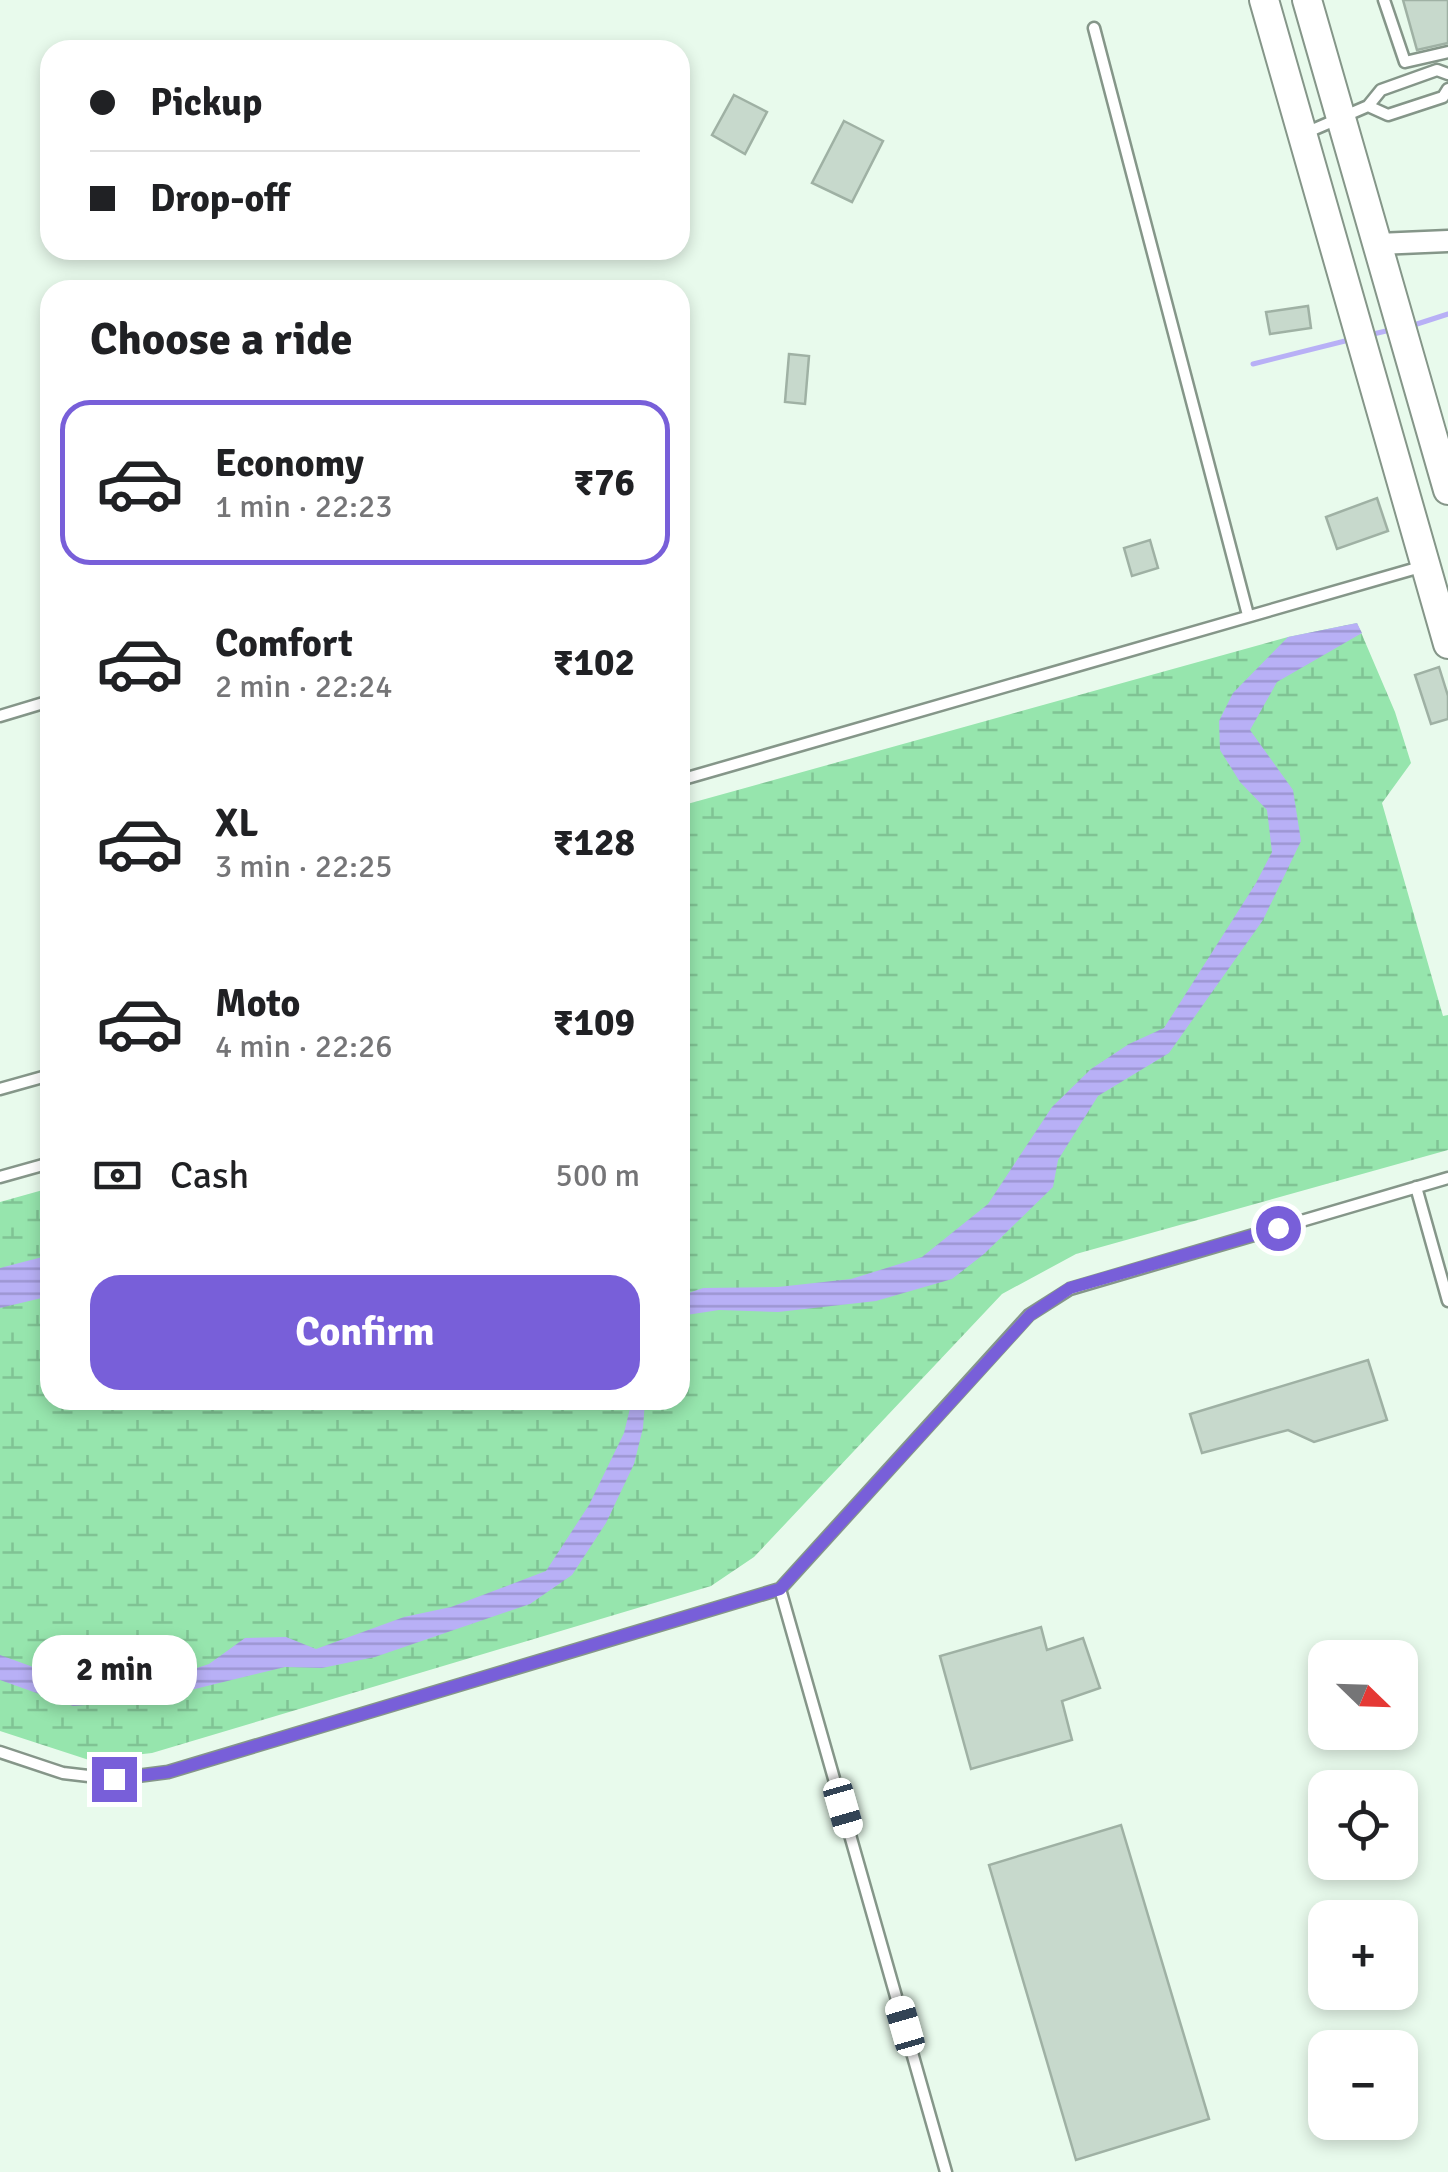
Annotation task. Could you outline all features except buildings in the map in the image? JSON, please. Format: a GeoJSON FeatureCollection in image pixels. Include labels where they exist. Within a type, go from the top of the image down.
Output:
{"type":"FeatureCollection","features":[{"type":"Feature","properties":{"kind":"street"},"geometry":{"type":"LineString","coordinates":[[1264,0],[1360,338],[1437,563],[1448,644]]}},
{"type":"Feature","properties":{"kind":"street"},"geometry":{"type":"LineString","coordinates":[[1307,0],[1448,490]]}},
{"type":"Feature","properties":{"kind":"street"},"geometry":{"type":"LineString","coordinates":[[1378,244],[1448,241]]}},
{"type":"Feature","properties":{"kind":"lane"},"geometry":{"type":"LineString","coordinates":[[1384,0],[1406,62],[1448,52]]}},
{"type":"Feature","properties":{"kind":"lane"},"geometry":{"type":"LineString","coordinates":[[1094,28],[1248,615]]}},
{"type":"Feature","properties":{"kind":"lane"},"geometry":{"type":"LineString","coordinates":[[1302,134],[1368,106],[1380,90],[1437,70],[1448,74]]}},
{"type":"Feature","properties":{"kind":"lane"},"geometry":{"type":"LineString","coordinates":[[1368,106],[1388,114],[1444,96],[1448,90]]}},
{"type":"Feature","properties":{"kind":"lane"},"geometry":{"type":"LineString","coordinates":[[690,777],[1437,563]]}},
{"type":"Feature","properties":{"kind":"lane"},"geometry":{"type":"LineString","coordinates":[[0,716],[40,704]]}},
{"type":"Feature","properties":{"kind":"lane"},"geometry":{"type":"LineString","coordinates":[[0,1088],[40,1078]]}},
{"type":"Feature","properties":{"kind":"lane"},"geometry":{"type":"LineString","coordinates":[[0,1177],[40,1166]]}},
{"type":"Feature","properties":{"kind":"lane"},"geometry":{"type":"LineString","coordinates":[[0,1752],[62,1773],[114,1779],[168,1772],[780,1589],[1030,1315],[1070,1288],[1448,1178]]}},
{"type":"Feature","properties":{"kind":"lane"},"geometry":{"type":"LineString","coordinates":[[1416,1188],[1448,1301]]}},
{"type":"Feature","properties":{"kind":"lane"},"geometry":{"type":"LineString","coordinates":[[780,1589],[946,2172]]}},
{"type":"Feature","properties":{"kind":"green space"},"geometry":{"type":"Polygon","coordinates":[[[1357,623],[1395,712],[1411,763],[1382,803],[1443,1016],[1448,1015],[1448,1150],[1076,1254],[1002,1294],[754,1557],[711,1586],[152,1753],[89,1760],[0,1731],[0,1202],[40,1191],[40,1410],[690,1410],[690,803],[1288,637],[1357,623]]]}},
{"type":"Feature","properties":{"kind":"shaded area"},"geometry":{"type":"Polygon","coordinates":[[[1357,623],[1362,633],[1277,682],[1250,730],[1293,790],[1301,841],[1263,920],[1169,1053],[1098,1096],[1058,1160],[1053,1187],[984,1254],[952,1279],[876,1301],[778,1312],[719,1310],[690,1314],[690,1293],[703,1288],[778,1287],[851,1279],[922,1257],[988,1204],[1052,1107],[1091,1069],[1129,1044],[1164,1028],[1272,852],[1267,810],[1240,782],[1220,750],[1219,721],[1233,693],[1288,637],[1357,623]]]}},
{"type":"Feature","properties":{"kind":"shaded area"},"geometry":{"type":"Polygon","coordinates":[[[40,1258],[40,1298],[0,1308],[0,1268],[40,1258]]]}},
{"type":"Feature","properties":{"kind":"shaded area"},"geometry":{"type":"Polygon","coordinates":[[[630,1410],[644,1410],[634,1464],[606,1523],[572,1575],[530,1604],[375,1657],[322,1668],[285,1667],[150,1700],[73,1706],[0,1680],[0,1655],[83,1685],[167,1678],[209,1664],[245,1638],[286,1637],[316,1649],[404,1617],[451,1607],[546,1571],[589,1505],[624,1433],[630,1410]]]}},
{"type":"Feature","properties":{"kind":"waterway"},"geometry":{"type":"LineString","coordinates":[[1417,324],[1448,314]]}},
{"type":"Feature","properties":{"kind":"waterway"},"geometry":{"type":"LineString","coordinates":[[1369,335],[1386,331]]}},
{"type":"Feature","properties":{"kind":"waterway"},"geometry":{"type":"LineString","coordinates":[[1253,364],[1349,340]]}},
{"type":"Feature","properties":{"kind":"route"},"geometry":{"type":"LineString","coordinates":[[114,1779],[168,1772],[780,1589],[1030,1315],[1070,1288],[1278,1228]]}}]}
